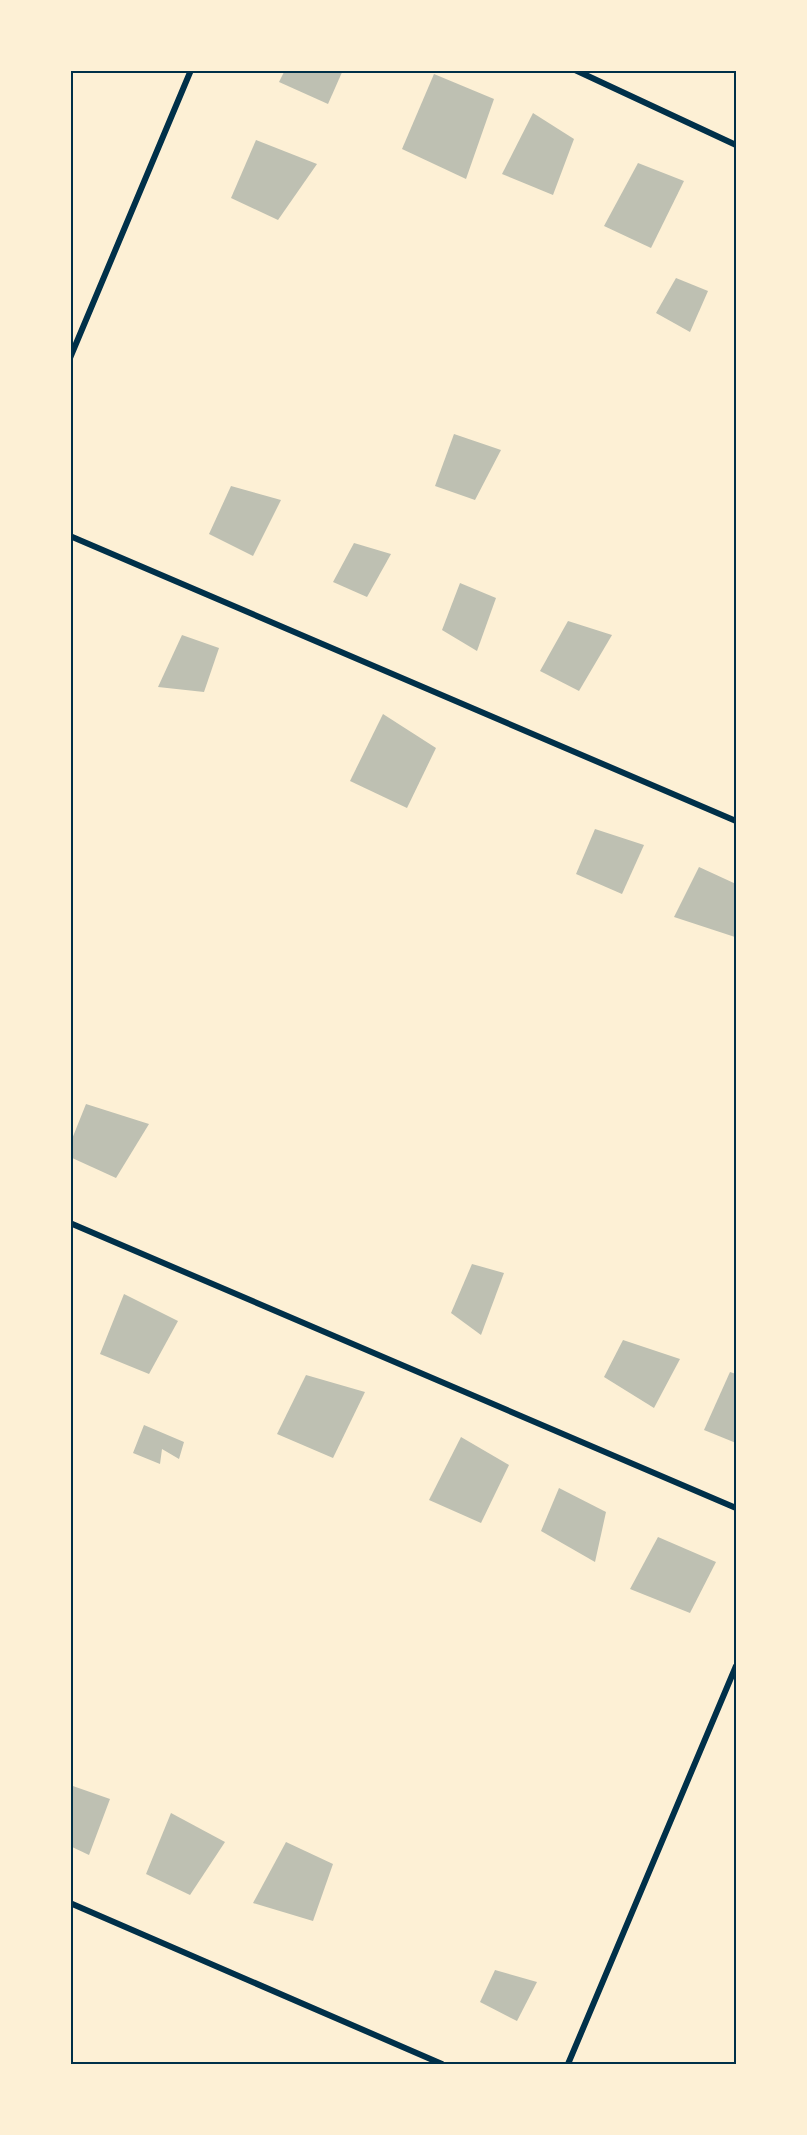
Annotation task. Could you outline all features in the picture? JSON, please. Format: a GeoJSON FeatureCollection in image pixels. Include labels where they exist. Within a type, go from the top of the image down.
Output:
{"type":"FeatureCollection","features":[{"type":"Feature","properties":{"kind":"street"},"geometry":{"type":"LineString","coordinates":[[70,357],[191,70]]}},
{"type":"Feature","properties":{"kind":"street"},"geometry":{"type":"LineString","coordinates":[[575,70],[736,145]]}},
{"type":"Feature","properties":{"kind":"street"},"geometry":{"type":"LineString","coordinates":[[70,536],[736,821]]}},
{"type":"Feature","properties":{"kind":"street"},"geometry":{"type":"LineString","coordinates":[[70,1223],[736,1508]]}},
{"type":"Feature","properties":{"kind":"street"},"geometry":{"type":"LineString","coordinates":[[568,2064],[736,1666]]}},
{"type":"Feature","properties":{"kind":"street"},"geometry":{"type":"LineString","coordinates":[[70,1903],[442,2064]]}},
{"type":"Feature","properties":{"kind":"building"},"geometry":{"type":"Polygon","coordinates":[[[285,70],[343,70],[328,104],[279,82],[285,70]]]}},
{"type":"Feature","properties":{"kind":"building"},"geometry":{"type":"Polygon","coordinates":[[[434,74],[494,99],[466,179],[402,149],[434,74]]]}},
{"type":"Feature","properties":{"kind":"building"},"geometry":{"type":"Polygon","coordinates":[[[533,113],[574,139],[553,195],[502,174],[533,113]]]}},
{"type":"Feature","properties":{"kind":"building"},"geometry":{"type":"Polygon","coordinates":[[[256,140],[317,164],[278,220],[231,198],[256,140]]]}},
{"type":"Feature","properties":{"kind":"building"},"geometry":{"type":"Polygon","coordinates":[[[638,163],[684,181],[651,248],[604,226],[638,163]]]}},
{"type":"Feature","properties":{"kind":"building"},"geometry":{"type":"Polygon","coordinates":[[[676,278],[708,291],[690,332],[656,313],[676,278]]]}},
{"type":"Feature","properties":{"kind":"building"},"geometry":{"type":"Polygon","coordinates":[[[454,434],[501,450],[475,500],[435,486],[454,434]]]}},
{"type":"Feature","properties":{"kind":"building"},"geometry":{"type":"Polygon","coordinates":[[[231,486],[281,500],[253,556],[209,534],[231,486]]]}},
{"type":"Feature","properties":{"kind":"building"},"geometry":{"type":"Polygon","coordinates":[[[354,543],[391,554],[367,597],[333,582],[354,543]]]}},
{"type":"Feature","properties":{"kind":"building"},"geometry":{"type":"Polygon","coordinates":[[[460,583],[496,598],[477,651],[442,630],[460,583]]]}},
{"type":"Feature","properties":{"kind":"building"},"geometry":{"type":"Polygon","coordinates":[[[568,621],[612,635],[579,691],[540,671],[568,621]]]}},
{"type":"Feature","properties":{"kind":"building"},"geometry":{"type":"Polygon","coordinates":[[[182,635],[219,648],[204,692],[158,687],[182,635]]]}},
{"type":"Feature","properties":{"kind":"building"},"geometry":{"type":"Polygon","coordinates":[[[383,714],[436,748],[407,808],[350,781],[383,714]]]}},
{"type":"Feature","properties":{"kind":"building"},"geometry":{"type":"Polygon","coordinates":[[[595,829],[644,845],[622,894],[576,874],[595,829]]]}},
{"type":"Feature","properties":{"kind":"building"},"geometry":{"type":"Polygon","coordinates":[[[699,867],[736,884],[735,937],[674,917],[699,867]]]}},
{"type":"Feature","properties":{"kind":"building"},"geometry":{"type":"Polygon","coordinates":[[[86,1104],[149,1124],[116,1178],[70,1157],[70,1144],[86,1104]]]}},
{"type":"Feature","properties":{"kind":"building"},"geometry":{"type":"Polygon","coordinates":[[[472,1264],[504,1273],[481,1335],[451,1313],[472,1264]]]}},
{"type":"Feature","properties":{"kind":"building"},"geometry":{"type":"Polygon","coordinates":[[[124,1294],[178,1321],[149,1374],[100,1354],[124,1294]]]}},
{"type":"Feature","properties":{"kind":"building"},"geometry":{"type":"Polygon","coordinates":[[[623,1340],[680,1359],[654,1408],[604,1377],[623,1340]]]}},
{"type":"Feature","properties":{"kind":"building"},"geometry":{"type":"Polygon","coordinates":[[[730,1372],[736,1374],[736,1443],[704,1430],[730,1372]]]}},
{"type":"Feature","properties":{"kind":"building"},"geometry":{"type":"Polygon","coordinates":[[[306,1375],[365,1392],[333,1458],[277,1434],[306,1375]]]}},
{"type":"Feature","properties":{"kind":"building"},"geometry":{"type":"Polygon","coordinates":[[[144,1425],[184,1442],[179,1459],[162,1449],[160,1464],[133,1453],[144,1425]]]}},
{"type":"Feature","properties":{"kind":"building"},"geometry":{"type":"Polygon","coordinates":[[[461,1437],[509,1465],[481,1523],[429,1500],[461,1437]]]}},
{"type":"Feature","properties":{"kind":"building"},"geometry":{"type":"Polygon","coordinates":[[[559,1488],[606,1512],[595,1562],[541,1531],[559,1488]]]}},
{"type":"Feature","properties":{"kind":"building"},"geometry":{"type":"Polygon","coordinates":[[[658,1537],[716,1562],[690,1613],[630,1589],[658,1537]]]}},
{"type":"Feature","properties":{"kind":"building"},"geometry":{"type":"Polygon","coordinates":[[[70,1785],[110,1799],[89,1855],[70,1846],[70,1785]]]}},
{"type":"Feature","properties":{"kind":"building"},"geometry":{"type":"Polygon","coordinates":[[[171,1813],[225,1842],[190,1895],[146,1874],[171,1813]]]}},
{"type":"Feature","properties":{"kind":"building"},"geometry":{"type":"Polygon","coordinates":[[[286,1842],[333,1864],[313,1921],[253,1903],[286,1842]]]}},
{"type":"Feature","properties":{"kind":"building"},"geometry":{"type":"Polygon","coordinates":[[[495,1970],[537,1982],[517,2021],[480,2002],[495,1970]]]}}]}
